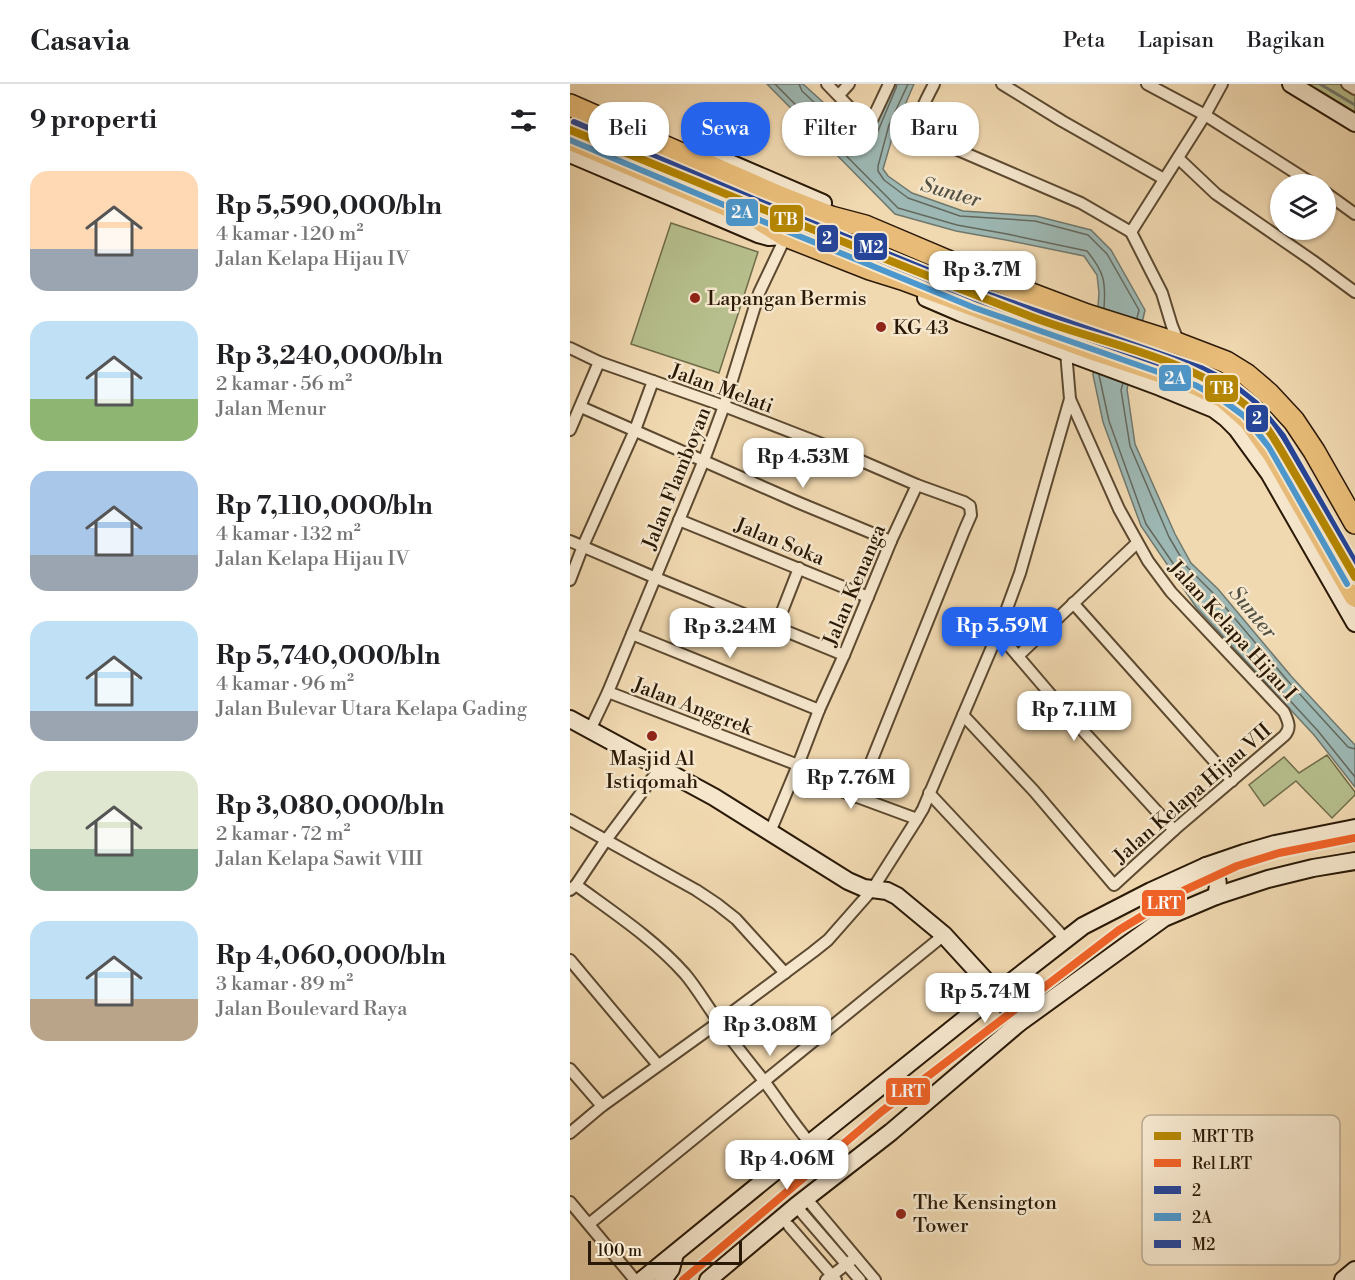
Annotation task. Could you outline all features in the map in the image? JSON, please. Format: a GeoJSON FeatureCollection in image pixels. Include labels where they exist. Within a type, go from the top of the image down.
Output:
{"type":"FeatureCollection","features":[{"type":"Feature","properties":{"kind":"highway"},"geometry":{"type":"LineString","coordinates":[[570,105],[831,217],[865,226],[976,273],[1086,315],[1179,344],[1226,362],[1247,375],[1290,415],[1314,451],[1355,524]]}},
{"type":"Feature","properties":{"kind":"highway"},"geometry":{"type":"LineString","coordinates":[[570,139],[759,219],[786,236],[902,279],[1078,352],[1139,372],[1191,382],[1223,398],[1249,420],[1274,455],[1355,596]]}},
{"type":"Feature","properties":{"kind":"main road"},"geometry":{"type":"LineString","coordinates":[[1291,84],[1355,123]]}},
{"type":"Feature","properties":{"kind":"main road"},"geometry":{"type":"LineString","coordinates":[[570,95],[825,204],[865,226]]}},
{"type":"Feature","properties":{"kind":"main road"},"geometry":{"type":"LineString","coordinates":[[570,154],[758,234],[769,237],[786,236]]}},
{"type":"Feature","properties":{"kind":"main road"},"geometry":{"type":"LineString","coordinates":[[1139,372],[1214,410],[1237,429],[1269,473],[1355,622]]}},
{"type":"Feature","properties":{"kind":"main road"},"geometry":{"type":"LineString","coordinates":[[570,719],[714,797],[848,881],[872,890],[887,891],[897,896],[944,934],[999,996],[1019,1023]]}},
{"type":"Feature","properties":{"kind":"main road"},"geometry":{"type":"LineString","coordinates":[[642,1280],[983,1004],[999,996],[1016,979],[1083,926],[1151,891],[1244,852],[1355,828]]}},
{"type":"Feature","properties":{"kind":"main road"},"geometry":{"type":"LineString","coordinates":[[708,1280],[801,1202],[891,1132],[1019,1023],[1164,918],[1216,896],[1268,879],[1355,861]]}},
{"type":"Feature","properties":{"kind":"main road"},"geometry":{"type":"LineString","coordinates":[[1206,866],[1215,872],[1219,884],[1216,896]]}},
{"type":"Feature","properties":{"kind":"main road"},"geometry":{"type":"LineString","coordinates":[[663,1280],[671,1269],[676,1252]]}},
{"type":"Feature","properties":{"kind":"main road"},"geometry":{"type":"LineString","coordinates":[[1343,1280],[1355,1270]]}},
{"type":"Feature","properties":{"kind":"street"},"geometry":{"type":"LineString","coordinates":[[827,84],[864,121],[869,122],[889,84]]}},
{"type":"Feature","properties":{"kind":"street"},"geometry":{"type":"LineString","coordinates":[[839,95],[849,84]]}},
{"type":"Feature","properties":{"kind":"street"},"geometry":{"type":"LineString","coordinates":[[934,84],[918,121],[922,135],[1081,203],[1131,232],[1162,293],[1179,344]]}},
{"type":"Feature","properties":{"kind":"street"},"geometry":{"type":"LineString","coordinates":[[1002,84],[1164,179]]}},
{"type":"Feature","properties":{"kind":"street"},"geometry":{"type":"LineString","coordinates":[[1147,84],[1206,115],[1296,174]]}},
{"type":"Feature","properties":{"kind":"street"},"geometry":{"type":"LineString","coordinates":[[1131,232],[1206,115],[1222,84]]}},
{"type":"Feature","properties":{"kind":"street"},"geometry":{"type":"LineString","coordinates":[[1178,158],[1216,194],[1270,231]]}},
{"type":"Feature","properties":{"kind":"street"},"geometry":{"type":"LineString","coordinates":[[1336,201],[1355,214]]}},
{"type":"Feature","properties":{"kind":"street","name":"Jalan Flamboyan"},"geometry":{"type":"LineString","coordinates":[[590,730],[608,692],[704,460],[724,406],[759,293],[786,236]]}},
{"type":"Feature","properties":{"kind":"street"},"geometry":{"type":"LineString","coordinates":[[1282,240],[1355,292]]}},
{"type":"Feature","properties":{"kind":"street","name":"Jalan Melati"},"geometry":{"type":"LineString","coordinates":[[570,348],[599,363],[724,406],[970,506],[971,515],[857,797]]}},
{"type":"Feature","properties":{"kind":"street"},"geometry":{"type":"LineString","coordinates":[[570,1133],[602,1106],[828,940],[872,890],[917,819],[998,633],[1020,573],[1070,399],[1078,352]]}},
{"type":"Feature","properties":{"kind":"street"},"geometry":{"type":"LineString","coordinates":[[570,430],[572,418],[581,407],[599,363]]}},
{"type":"Feature","properties":{"kind":"street"},"geometry":{"type":"LineString","coordinates":[[570,580],[635,430],[653,381]]}},
{"type":"Feature","properties":{"kind":"street","name":"Jalan Kelapa Hijau I"},"geometry":{"type":"LineString","coordinates":[[1070,399],[1101,471],[1148,561],[1171,592],[1284,712],[1289,725]]}},
{"type":"Feature","properties":{"kind":"street"},"geometry":{"type":"LineString","coordinates":[[581,407],[797,502],[891,540]]}},
{"type":"Feature","properties":{"kind":"street","name":"Jalan Kenanga"},"geometry":{"type":"LineString","coordinates":[[770,832],[891,540],[917,486]]}},
{"type":"Feature","properties":{"kind":"street","name":"Jalan Soka"},"geometry":{"type":"LineString","coordinates":[[679,520],[868,597]]}},
{"type":"Feature","properties":{"kind":"street"},"geometry":{"type":"LineString","coordinates":[[570,541],[844,655]]}},
{"type":"Feature","properties":{"kind":"street"},"geometry":{"type":"LineString","coordinates":[[1018,656],[1137,543]]}},
{"type":"Feature","properties":{"kind":"street"},"geometry":{"type":"LineString","coordinates":[[776,627],[799,568]]}},
{"type":"Feature","properties":{"kind":"street"},"geometry":{"type":"LineString","coordinates":[[1073,603],[1232,781]]}},
{"type":"Feature","properties":{"kind":"street"},"geometry":{"type":"LineString","coordinates":[[998,633],[1174,830]]}},
{"type":"Feature","properties":{"kind":"street"},"geometry":{"type":"LineString","coordinates":[[632,634],[819,710]]}},
{"type":"Feature","properties":{"kind":"street","name":"Jalan Anggrek"},"geometry":{"type":"LineString","coordinates":[[608,692],[857,797],[917,819]]}},
{"type":"Feature","properties":{"kind":"street","name":"Jalan Kelapa Hijau VII"},"geometry":{"type":"LineString","coordinates":[[963,715],[1034,791],[1114,885],[1174,830],[1284,736],[1289,725]]}},
{"type":"Feature","properties":{"kind":"street"},"geometry":{"type":"LineString","coordinates":[[660,768],[573,888],[644,935],[693,984],[810,1143]]}},
{"type":"Feature","properties":{"kind":"street"},"geometry":{"type":"LineString","coordinates":[[929,794],[1065,940]]}},
{"type":"Feature","properties":{"kind":"street"},"geometry":{"type":"LineString","coordinates":[[570,819],[717,904],[736,919],[785,973]]}},
{"type":"Feature","properties":{"kind":"street"},"geometry":{"type":"LineString","coordinates":[[590,1224],[944,934]]}},
{"type":"Feature","properties":{"kind":"street"},"geometry":{"type":"LineString","coordinates":[[570,960],[658,1065]]}},
{"type":"Feature","properties":{"kind":"street"},"geometry":{"type":"LineString","coordinates":[[570,1069],[602,1106]]}},
{"type":"Feature","properties":{"kind":"street"},"geometry":{"type":"LineString","coordinates":[[570,1202],[635,1280]]}},
{"type":"Feature","properties":{"kind":"street"},"geometry":{"type":"LineString","coordinates":[[801,1202],[851,1261],[875,1280]]}},
{"type":"Feature","properties":{"kind":"street"},"geometry":{"type":"LineString","coordinates":[[789,1226],[831,1278],[851,1261]]}},
{"type":"Feature","properties":{"kind":"street"},"geometry":{"type":"LineString","coordinates":[[851,1261],[860,1280]]}},
{"type":"Feature","properties":{"kind":"green space"},"geometry":{"type":"Polygon","coordinates":[[[1291,84],[1347,84],[1355,87],[1355,123],[1291,84]]]}},
{"type":"Feature","properties":{"kind":"green space","name":"Lapangan Bermis"},"geometry":{"type":"Polygon","coordinates":[[[671,223],[758,252],[719,373],[631,344],[671,223]]]}},
{"type":"Feature","properties":{"kind":"green space"},"geometry":{"type":"Polygon","coordinates":[[[1327,755],[1355,792],[1355,795],[1332,818],[1296,781],[1264,806],[1249,785],[1284,757],[1299,773],[1327,755]]]}},
{"type":"Feature","properties":{"kind":"water"},"geometry":{"type":"Polygon","coordinates":[[[767,84],[803,84],[823,102],[785,102],[767,84]]]}},
{"type":"Feature","properties":{"kind":"water"},"geometry":{"type":"Polygon","coordinates":[[[892,84],[914,84],[906,102],[890,102],[890,145],[883,169],[888,176],[912,193],[963,211],[1036,216],[1091,230],[1111,250],[1145,310],[1127,389],[1135,444],[1175,534],[1191,563],[1218,589],[1291,676],[1355,745],[1355,787],[1314,735],[1196,607],[1141,526],[1103,422],[1093,375],[1099,293],[1097,275],[1084,256],[956,231],[895,214],[838,156],[878,156],[878,116],[892,84]]]}},
{"type":"Feature","properties":{"kind":"waterway"},"geometry":{"type":"LineString","coordinates":[[1320,84],[1355,105]]}},
{"type":"Feature","properties":{"kind":"metro line","name":"TB"},"geometry":{"type":"LineString","coordinates":[[570,130],[1032,317],[1147,354],[1203,377],[1228,392],[1251,410],[1265,426],[1355,577]]}},
{"type":"Feature","properties":{"kind":"rail line","name":"LRT"},"geometry":{"type":"LineString","coordinates":[[683,1280],[881,1112],[1119,930],[1185,890],[1237,866],[1279,853],[1355,838]]}},
{"type":"Feature","properties":{"kind":"transit line","name":"M2"},"geometry":{"type":"LineString","coordinates":[[574,122],[756,200],[981,292],[1201,368],[1231,383],[1256,403],[1283,436],[1355,562]]}},
{"type":"Feature","properties":{"kind":"transit line","name":"2"},"geometry":{"type":"LineString","coordinates":[[570,130],[978,300],[1198,377],[1226,391],[1250,410],[1276,442],[1355,580]]}},
{"type":"Feature","properties":{"kind":"transit line","name":"2A"},"geometry":{"type":"LineString","coordinates":[[570,140],[975,308],[1195,385],[1221,399],[1244,416],[1269,447],[1347,584]]}},
{"type":"Feature","properties":{"kind":"place","name":"Lapangan Bermis"},"geometry":{"type":"Point","coordinates":[695,298]}},
{"type":"Feature","properties":{"kind":"place","name":"KG 43"},"geometry":{"type":"Point","coordinates":[881,327]}},
{"type":"Feature","properties":{"kind":"place","name":"Masjid Al Istiqomah"},"geometry":{"type":"Point","coordinates":[652,736]}},
{"type":"Feature","properties":{"kind":"place","name":"The Kensington Tower"},"geometry":{"type":"Point","coordinates":[901,1214]}},
{"type":"Feature","properties":{"kind":"water label","name":"Sunter"},"geometry":{"type":"Point","coordinates":[951,192]}},
{"type":"Feature","properties":{"kind":"water label","name":"Sunter"},"geometry":{"type":"Point","coordinates":[1253,612]}}]}
